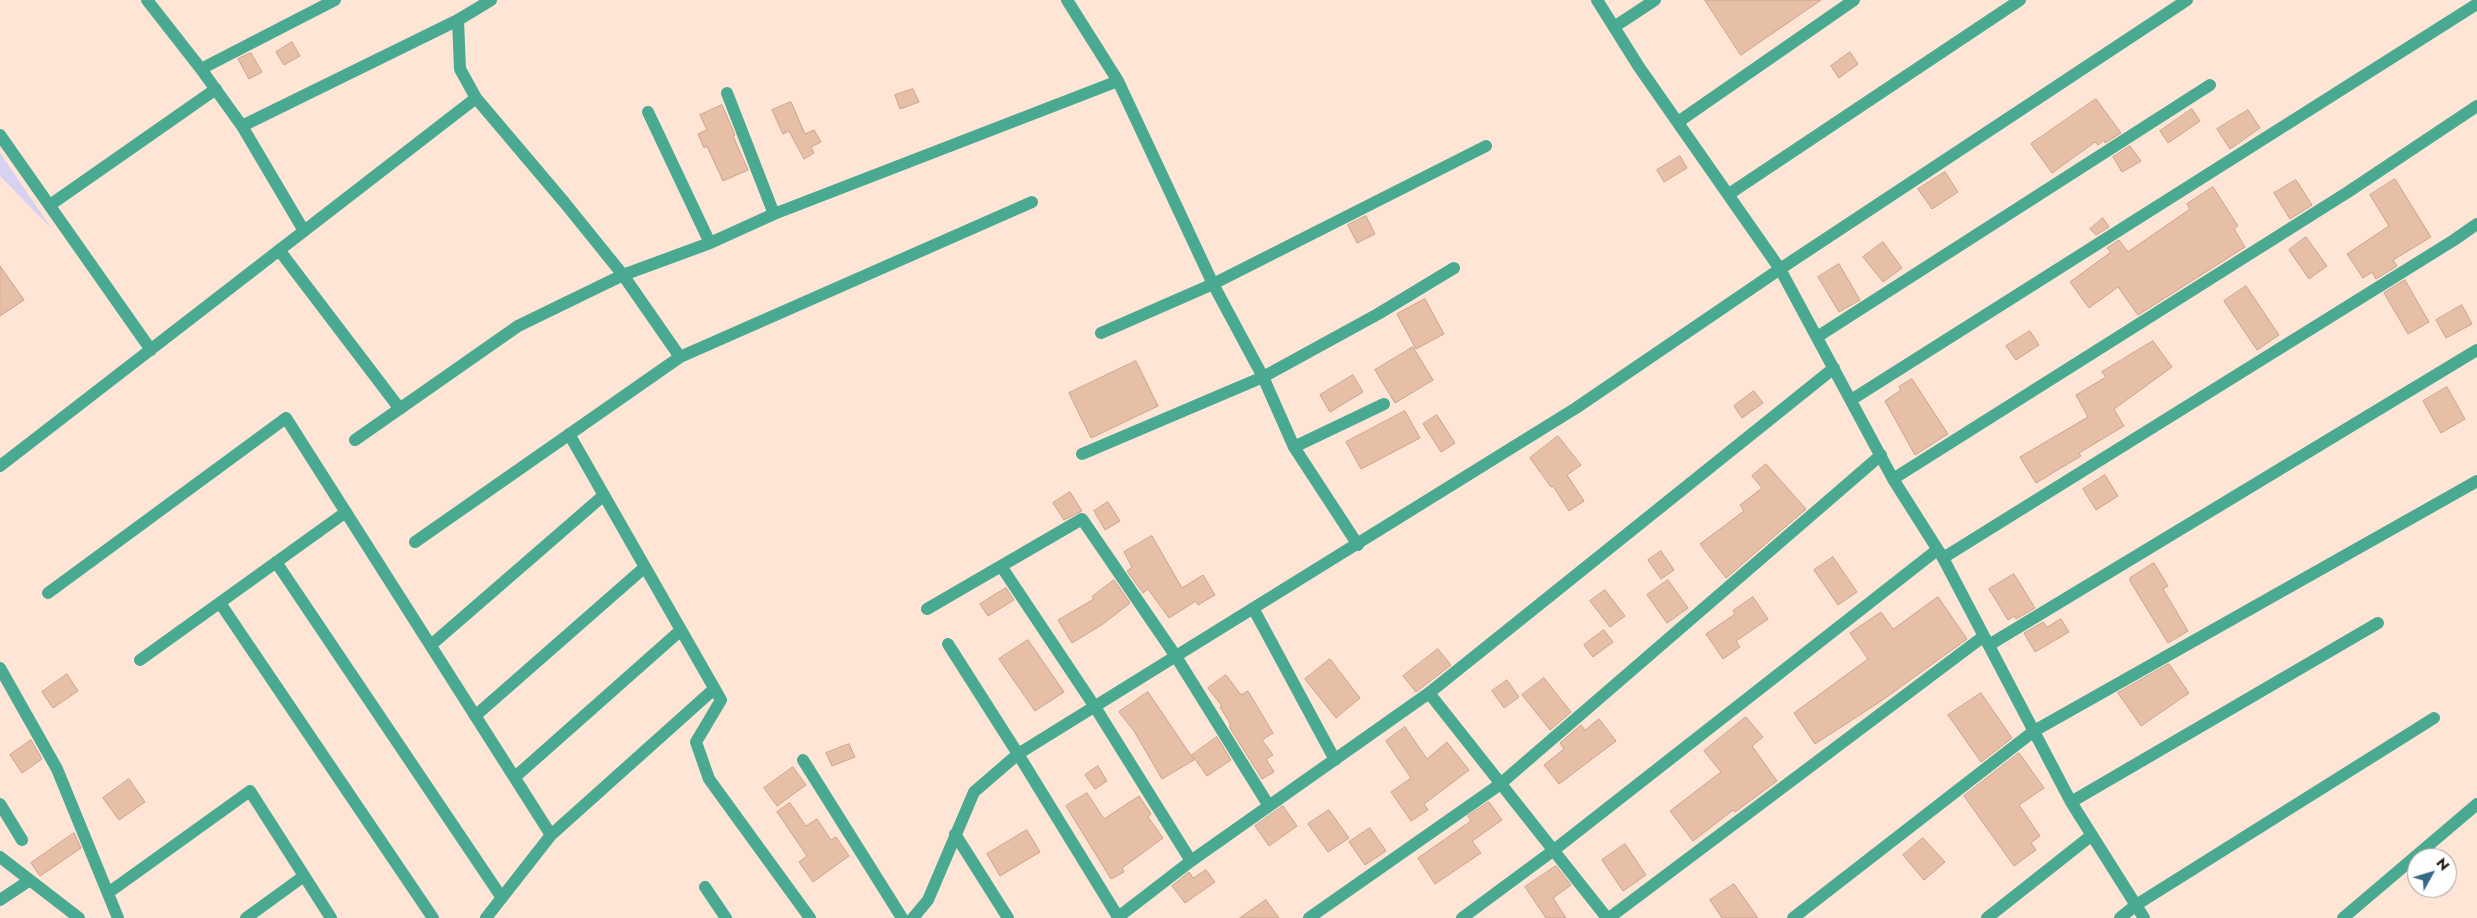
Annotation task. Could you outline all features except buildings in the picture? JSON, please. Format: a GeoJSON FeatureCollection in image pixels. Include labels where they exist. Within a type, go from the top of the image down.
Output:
{"type":"FeatureCollection","features":[{"type":"Feature","properties":{"kind":"street"},"geometry":{"type":"LineString","coordinates":[[147,0],[202,69],[242,126],[304,231]]}},
{"type":"Feature","properties":{"kind":"street"},"geometry":{"type":"LineString","coordinates":[[202,69],[335,0]]}},
{"type":"Feature","properties":{"kind":"street"},"geometry":{"type":"LineString","coordinates":[[242,126],[458,20],[491,0]]}},
{"type":"Feature","properties":{"kind":"street"},"geometry":{"type":"LineString","coordinates":[[1067,0],[1118,80],[1213,284],[1264,377],[1294,447],[1358,545]]}},
{"type":"Feature","properties":{"kind":"street"},"geometry":{"type":"LineString","coordinates":[[1597,0],[1678,122],[1780,269],[1893,479],[1940,554],[2071,802],[2144,918]]}},
{"type":"Feature","properties":{"kind":"street"},"geometry":{"type":"LineString","coordinates":[[1614,27],[1655,0]]}},
{"type":"Feature","properties":{"kind":"street"},"geometry":{"type":"LineString","coordinates":[[1678,122],[1854,0]]}},
{"type":"Feature","properties":{"kind":"street"},"geometry":{"type":"LineString","coordinates":[[1729,194],[2020,0]]}},
{"type":"Feature","properties":{"kind":"street"},"geometry":{"type":"LineString","coordinates":[[913,918],[928,900],[974,792],[1018,754],[1175,655],[1358,545],[1576,408],[1780,269],[2187,0]]}},
{"type":"Feature","properties":{"kind":"street"},"geometry":{"type":"LineString","coordinates":[[1851,400],[2477,4]]}},
{"type":"Feature","properties":{"kind":"street"},"geometry":{"type":"LineString","coordinates":[[458,20],[460,69],[476,98],[564,202],[622,276],[680,357]]}},
{"type":"Feature","properties":{"kind":"street"},"geometry":{"type":"LineString","coordinates":[[355,440],[518,326],[622,276],[710,243],[774,214],[1118,80]]}},
{"type":"Feature","properties":{"kind":"street"},"geometry":{"type":"LineString","coordinates":[[1817,337],[2210,85]]}},
{"type":"Feature","properties":{"kind":"street"},"geometry":{"type":"LineString","coordinates":[[50,205],[216,89]]}},
{"type":"Feature","properties":{"kind":"street"},"geometry":{"type":"LineString","coordinates":[[727,93],[774,214]]}},
{"type":"Feature","properties":{"kind":"street"},"geometry":{"type":"LineString","coordinates":[[0,466],[476,98]]}},
{"type":"Feature","properties":{"kind":"street"},"geometry":{"type":"LineString","coordinates":[[1893,479],[2348,192],[2476,108]]}},
{"type":"Feature","properties":{"kind":"street"},"geometry":{"type":"LineString","coordinates":[[648,112],[710,243]]}},
{"type":"Feature","properties":{"kind":"street"},"geometry":{"type":"LineString","coordinates":[[0,135],[151,350]]}},
{"type":"Feature","properties":{"kind":"street"},"geometry":{"type":"LineString","coordinates":[[1101,333],[1213,284],[1486,146]]}},
{"type":"Feature","properties":{"kind":"street"},"geometry":{"type":"LineString","coordinates":[[415,542],[680,357],[1032,202]]}},
{"type":"Feature","properties":{"kind":"street"},"geometry":{"type":"LineString","coordinates":[[1462,918],[1554,850],[1940,554],[2438,251],[2477,224]]}},
{"type":"Feature","properties":{"kind":"street"},"geometry":{"type":"LineString","coordinates":[[279,250],[400,409]]}},
{"type":"Feature","properties":{"kind":"street"},"geometry":{"type":"LineString","coordinates":[[1082,454],[1264,377],[1378,314],[1454,268]]}},
{"type":"Feature","properties":{"kind":"street"},"geometry":{"type":"LineString","coordinates":[[1429,693],[1499,785],[1608,918],[1987,641],[2477,350]]}},
{"type":"Feature","properties":{"kind":"street"},"geometry":{"type":"LineString","coordinates":[[948,644],[1018,754],[1117,918],[1191,861],[1429,693],[1834,368]]}},
{"type":"Feature","properties":{"kind":"street"},"geometry":{"type":"LineString","coordinates":[[1294,447],[1384,404]]}},
{"type":"Feature","properties":{"kind":"street"},"geometry":{"type":"LineString","coordinates":[[48,594],[286,418],[551,835]]}},
{"type":"Feature","properties":{"kind":"street"},"geometry":{"type":"LineString","coordinates":[[569,434],[721,700],[696,742],[709,779],[810,918]]}},
{"type":"Feature","properties":{"kind":"street"},"geometry":{"type":"LineString","coordinates":[[1309,918],[1499,785],[1881,455]]}},
{"type":"Feature","properties":{"kind":"street"},"geometry":{"type":"LineString","coordinates":[[1793,918],[2034,731],[2477,481]]}},
{"type":"Feature","properties":{"kind":"street"},"geometry":{"type":"LineString","coordinates":[[431,645],[604,495]]}},
{"type":"Feature","properties":{"kind":"street"},"geometry":{"type":"LineString","coordinates":[[140,660],[346,512]]}},
{"type":"Feature","properties":{"kind":"street"},"geometry":{"type":"LineString","coordinates":[[927,609],[1082,519],[1175,655],[1269,806]]}},
{"type":"Feature","properties":{"kind":"street"},"geometry":{"type":"LineString","coordinates":[[276,562],[502,898]]}},
{"type":"Feature","properties":{"kind":"street"},"geometry":{"type":"LineString","coordinates":[[1001,566],[1095,707],[1191,861]]}},
{"type":"Feature","properties":{"kind":"street"},"geometry":{"type":"LineString","coordinates":[[475,716],[645,567]]}},
{"type":"Feature","properties":{"kind":"street"},"geometry":{"type":"LineString","coordinates":[[220,603],[433,918]]}},
{"type":"Feature","properties":{"kind":"street"},"geometry":{"type":"LineString","coordinates":[[1252,608],[1335,760]]}},
{"type":"Feature","properties":{"kind":"street"},"geometry":{"type":"LineString","coordinates":[[2071,802],[2378,623]]}},
{"type":"Feature","properties":{"kind":"street"},"geometry":{"type":"LineString","coordinates":[[514,777],[681,630]]}},
{"type":"Feature","properties":{"kind":"street"},"geometry":{"type":"LineString","coordinates":[[0,668],[57,769],[118,918]]}},
{"type":"Feature","properties":{"kind":"street"},"geometry":{"type":"LineString","coordinates":[[486,918],[551,835],[714,688]]}},
{"type":"Feature","properties":{"kind":"street"},"geometry":{"type":"LineString","coordinates":[[2120,918],[2136,905],[2434,718]]}},
{"type":"Feature","properties":{"kind":"street"},"geometry":{"type":"LineString","coordinates":[[803,760],[902,918]]}},
{"type":"Feature","properties":{"kind":"street"},"geometry":{"type":"LineString","coordinates":[[108,893],[250,791],[331,918]]}},
{"type":"Feature","properties":{"kind":"street"},"geometry":{"type":"LineString","coordinates":[[0,804],[22,840]]}},
{"type":"Feature","properties":{"kind":"street"},"geometry":{"type":"LineString","coordinates":[[2343,918],[2477,804]]}},
{"type":"Feature","properties":{"kind":"street"},"geometry":{"type":"LineString","coordinates":[[955,834],[1008,918]]}},
{"type":"Feature","properties":{"kind":"street"},"geometry":{"type":"LineString","coordinates":[[1987,918],[2092,835]]}},
{"type":"Feature","properties":{"kind":"street"},"geometry":{"type":"LineString","coordinates":[[0,857],[79,918]]}},
{"type":"Feature","properties":{"kind":"street"},"geometry":{"type":"LineString","coordinates":[[246,918],[304,876]]}},
{"type":"Feature","properties":{"kind":"street"},"geometry":{"type":"LineString","coordinates":[[0,900],[30,880]]}},
{"type":"Feature","properties":{"kind":"street"},"geometry":{"type":"LineString","coordinates":[[705,888],[726,918]]}},
{"type":"Feature","properties":{"kind":"shaded area"},"geometry":{"type":"Polygon","coordinates":[[[0,153],[51,228],[0,176],[0,153]]]}}]}
